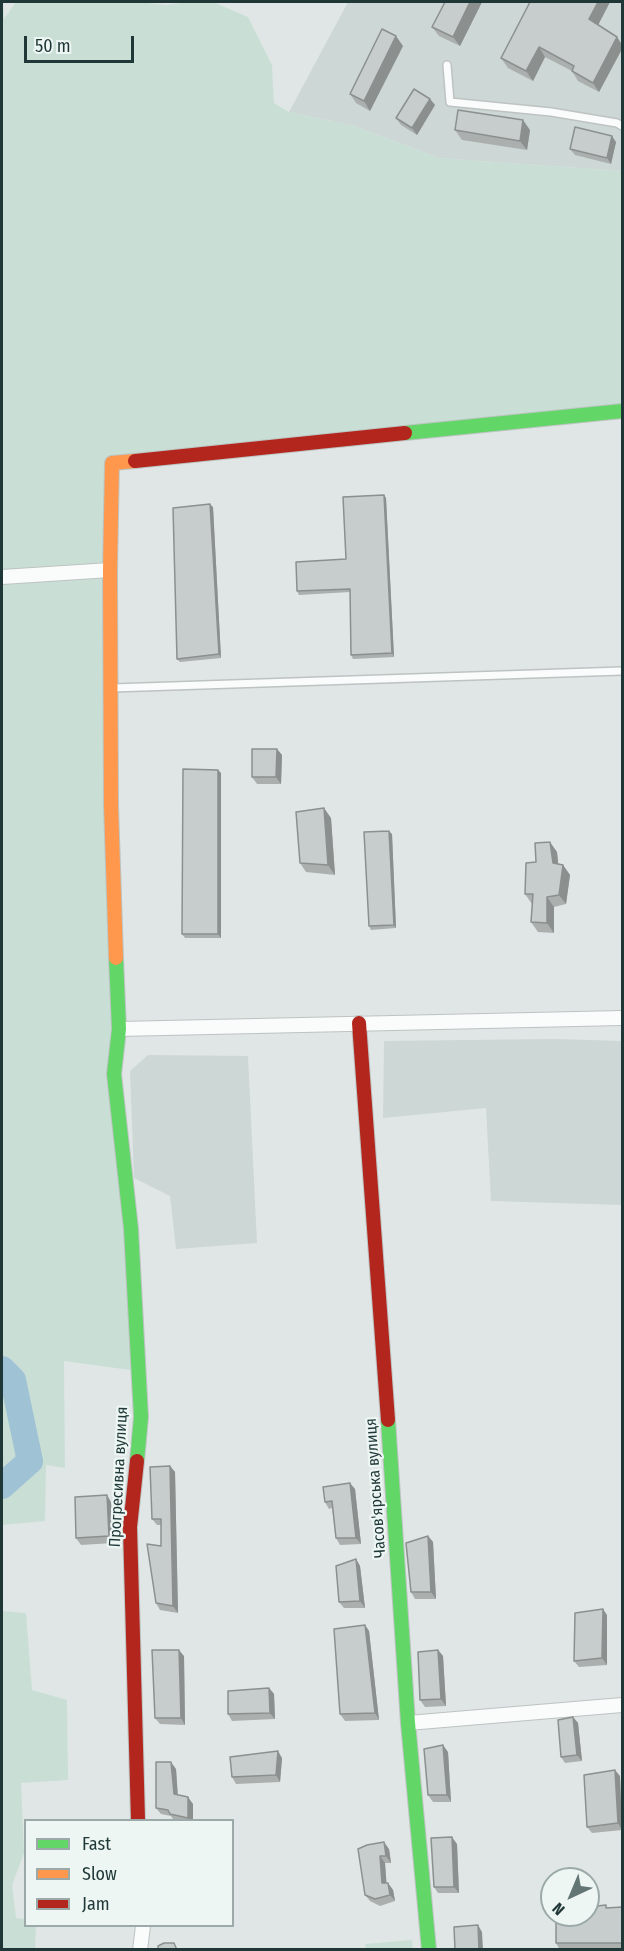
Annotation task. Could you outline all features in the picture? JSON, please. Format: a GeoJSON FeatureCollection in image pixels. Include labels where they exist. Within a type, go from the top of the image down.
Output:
{"type":"FeatureCollection","features":[{"type":"Feature","properties":{"kind":"street","name":"Прогресивна вулиця"},"geometry":{"type":"LineString","coordinates":[[138,1819],[130,1527],[141,1417],[131,1229],[114,1074],[119,1029],[111,805],[112,463],[622,411]]}},
{"type":"Feature","properties":{"kind":"street"},"geometry":{"type":"LineString","coordinates":[[2,577],[110,570]]}},
{"type":"Feature","properties":{"kind":"street"},"geometry":{"type":"LineString","coordinates":[[119,1029],[622,1018]]}},
{"type":"Feature","properties":{"kind":"street","name":"Часов'ярська вулиця"},"geometry":{"type":"LineString","coordinates":[[359,1023],[391,1454],[408,1723],[429,1950]]}},
{"type":"Feature","properties":{"kind":"street"},"geometry":{"type":"LineString","coordinates":[[408,1723],[622,1705]]}},
{"type":"Feature","properties":{"kind":"street"},"geometry":{"type":"LineString","coordinates":[[140,1950],[143,1927]]}},
{"type":"Feature","properties":{"kind":"lane"},"geometry":{"type":"LineString","coordinates":[[447,65],[450,102],[551,111],[622,126]]}},
{"type":"Feature","properties":{"kind":"lane"},"geometry":{"type":"LineString","coordinates":[[110,688],[622,671]]}},
{"type":"Feature","properties":{"kind":"shaded area"},"geometry":{"type":"Polygon","coordinates":[[[348,2],[622,2],[622,171],[439,158],[354,126],[289,112],[348,2]]]}},
{"type":"Feature","properties":{"kind":"shaded area"},"geometry":{"type":"Polygon","coordinates":[[[554,1039],[622,1041],[622,1205],[491,1201],[486,1108],[383,1118],[384,1041],[554,1039]]]}},
{"type":"Feature","properties":{"kind":"shaded area"},"geometry":{"type":"Polygon","coordinates":[[[148,1055],[248,1056],[257,1243],[176,1249],[170,1196],[134,1178],[130,1071],[148,1055]]]}},
{"type":"Feature","properties":{"kind":"green space"},"geometry":{"type":"Polygon","coordinates":[[[2,2],[4,19],[16,2],[137,2],[167,5],[213,2],[248,17],[272,65],[274,103],[289,112],[354,126],[439,158],[622,171],[622,408],[112,463],[119,1029],[138,1371],[64,1361],[65,1468],[46,1465],[45,1521],[2,1525],[2,2]]]}},
{"type":"Feature","properties":{"kind":"green space"},"geometry":{"type":"Polygon","coordinates":[[[2,1611],[26,1613],[32,1690],[67,1700],[68,1780],[21,1783],[24,1853],[12,1885],[16,1918],[24,1919],[24,1927],[36,1927],[35,1949],[2,1949],[2,1611]]]}},
{"type":"Feature","properties":{"kind":"green space"},"geometry":{"type":"Polygon","coordinates":[[[412,1940],[413,1949],[366,1949],[365,1944],[412,1940]]]}},
{"type":"Feature","properties":{"kind":"building"},"geometry":{"type":"Polygon","coordinates":[[[445,2],[470,2],[453,37],[432,27],[445,2]]]}},
{"type":"Feature","properties":{"kind":"building"},"geometry":{"type":"Polygon","coordinates":[[[530,2],[598,2],[589,19],[617,37],[593,83],[572,71],[574,66],[539,47],[526,71],[501,58],[530,2]]]}},
{"type":"Feature","properties":{"kind":"building"},"geometry":{"type":"Polygon","coordinates":[[[382,29],[396,36],[364,101],[350,94],[382,29]]]}},
{"type":"Feature","properties":{"kind":"building"},"geometry":{"type":"Polygon","coordinates":[[[414,89],[430,99],[412,128],[396,118],[414,89]]]}},
{"type":"Feature","properties":{"kind":"building"},"geometry":{"type":"Polygon","coordinates":[[[458,110],[523,120],[520,141],[455,130],[458,110]]]}},
{"type":"Feature","properties":{"kind":"building"},"geometry":{"type":"Polygon","coordinates":[[[575,127],[612,136],[607,158],[570,149],[575,127]]]}},
{"type":"Feature","properties":{"kind":"building"},"geometry":{"type":"Polygon","coordinates":[[[384,495],[392,653],[351,655],[350,589],[297,591],[296,562],[346,559],[343,497],[384,495]]]}},
{"type":"Feature","properties":{"kind":"building"},"geometry":{"type":"Polygon","coordinates":[[[210,504],[219,654],[177,659],[173,508],[210,504]]]}},
{"type":"Feature","properties":{"kind":"building"},"geometry":{"type":"Polygon","coordinates":[[[252,749],[277,749],[276,777],[252,777],[252,749]]]}},
{"type":"Feature","properties":{"kind":"building"},"geometry":{"type":"Polygon","coordinates":[[[183,769],[218,770],[218,934],[182,934],[183,769]]]}},
{"type":"Feature","properties":{"kind":"building"},"geometry":{"type":"Polygon","coordinates":[[[324,808],[328,865],[300,863],[296,812],[324,808]]]}},
{"type":"Feature","properties":{"kind":"building"},"geometry":{"type":"Polygon","coordinates":[[[389,831],[394,925],[369,926],[364,832],[389,831]]]}},
{"type":"Feature","properties":{"kind":"building"},"geometry":{"type":"Polygon","coordinates":[[[550,842],[553,863],[563,865],[559,895],[547,897],[547,923],[531,922],[533,894],[525,894],[526,863],[536,862],[535,843],[550,842]]]}},
{"type":"Feature","properties":{"kind":"building"},"geometry":{"type":"Polygon","coordinates":[[[170,1466],[173,1606],[156,1603],[147,1544],[161,1546],[161,1519],[152,1519],[150,1467],[170,1466]]]}},
{"type":"Feature","properties":{"kind":"building"},"geometry":{"type":"Polygon","coordinates":[[[350,1483],[356,1538],[336,1538],[332,1501],[325,1502],[323,1487],[350,1483]]]}},
{"type":"Feature","properties":{"kind":"building"},"geometry":{"type":"Polygon","coordinates":[[[107,1495],[109,1536],[76,1538],[75,1497],[107,1495]]]}},
{"type":"Feature","properties":{"kind":"building"},"geometry":{"type":"Polygon","coordinates":[[[428,1536],[431,1592],[411,1592],[406,1543],[428,1536]]]}},
{"type":"Feature","properties":{"kind":"building"},"geometry":{"type":"Polygon","coordinates":[[[356,1559],[360,1601],[339,1602],[336,1566],[356,1559]]]}},
{"type":"Feature","properties":{"kind":"building"},"geometry":{"type":"Polygon","coordinates":[[[603,1609],[602,1658],[574,1661],[575,1613],[603,1609]]]}},
{"type":"Feature","properties":{"kind":"building"},"geometry":{"type":"Polygon","coordinates":[[[365,1625],[375,1713],[340,1714],[334,1629],[365,1625]]]}},
{"type":"Feature","properties":{"kind":"building"},"geometry":{"type":"Polygon","coordinates":[[[152,1650],[179,1650],[181,1718],[155,1718],[152,1650]]]}},
{"type":"Feature","properties":{"kind":"building"},"geometry":{"type":"Polygon","coordinates":[[[438,1650],[441,1699],[420,1700],[418,1652],[438,1650]]]}},
{"type":"Feature","properties":{"kind":"building"},"geometry":{"type":"Polygon","coordinates":[[[269,1688],[270,1713],[228,1714],[228,1691],[269,1688]]]}},
{"type":"Feature","properties":{"kind":"building"},"geometry":{"type":"Polygon","coordinates":[[[573,1717],[577,1755],[561,1757],[558,1720],[573,1717]]]}},
{"type":"Feature","properties":{"kind":"building"},"geometry":{"type":"Polygon","coordinates":[[[443,1745],[447,1795],[428,1795],[424,1749],[443,1745]]]}},
{"type":"Feature","properties":{"kind":"building"},"geometry":{"type":"Polygon","coordinates":[[[278,1751],[276,1775],[232,1777],[230,1757],[278,1751]]]}},
{"type":"Feature","properties":{"kind":"building"},"geometry":{"type":"Polygon","coordinates":[[[156,1762],[171,1762],[174,1794],[188,1797],[188,1818],[156,1808],[156,1762]]]}},
{"type":"Feature","properties":{"kind":"building"},"geometry":{"type":"Polygon","coordinates":[[[615,1770],[618,1823],[587,1827],[584,1775],[615,1770]]]}},
{"type":"Feature","properties":{"kind":"building"},"geometry":{"type":"Polygon","coordinates":[[[452,1837],[454,1887],[434,1887],[431,1838],[452,1837]]]}},
{"type":"Feature","properties":{"kind":"building"},"geometry":{"type":"Polygon","coordinates":[[[384,1842],[386,1856],[380,1856],[382,1883],[388,1883],[390,1895],[375,1899],[365,1895],[358,1849],[384,1842]]]}},
{"type":"Feature","properties":{"kind":"building"},"geometry":{"type":"Polygon","coordinates":[[[606,1905],[606,1908],[622,1907],[622,1943],[556,1943],[556,1927],[600,1927],[600,1906],[606,1905]]]}},
{"type":"Feature","properties":{"kind":"building"},"geometry":{"type":"Polygon","coordinates":[[[478,1925],[479,1950],[455,1950],[454,1927],[478,1925]]]}},
{"type":"Feature","properties":{"kind":"building"},"geometry":{"type":"Polygon","coordinates":[[[164,1943],[174,1943],[177,1950],[158,1950],[158,1946],[164,1943]]]}},
{"type":"Feature","properties":{"kind":"waterway"},"geometry":{"type":"LineString","coordinates":[[2,1369],[13,1380],[30,1461],[2,1486]]}},
{"type":"Feature","properties":{"kind":"traffic: fast"},"geometry":{"type":"LineString","coordinates":[[405,433],[622,411]]}},
{"type":"Feature","properties":{"kind":"traffic: fast"},"geometry":{"type":"LineString","coordinates":[[116,958],[119,1029],[114,1074],[131,1229],[141,1417],[137,1461]]}},
{"type":"Feature","properties":{"kind":"traffic: fast"},"geometry":{"type":"LineString","coordinates":[[388,1420],[408,1723],[429,1950]]}},
{"type":"Feature","properties":{"kind":"traffic: slow"},"geometry":{"type":"LineString","coordinates":[[116,958],[111,805],[112,463],[135,461]]}},
{"type":"Feature","properties":{"kind":"traffic: jam"},"geometry":{"type":"LineString","coordinates":[[135,461],[405,433]]}},
{"type":"Feature","properties":{"kind":"traffic: jam"},"geometry":{"type":"LineString","coordinates":[[359,1023],[388,1420]]}},
{"type":"Feature","properties":{"kind":"traffic: jam"},"geometry":{"type":"LineString","coordinates":[[137,1461],[130,1527],[138,1819]]}}]}
